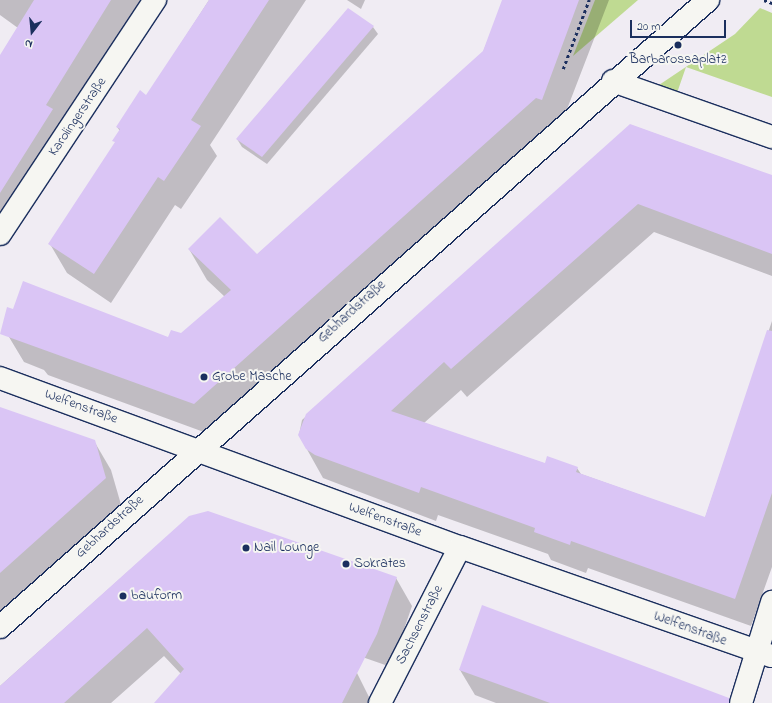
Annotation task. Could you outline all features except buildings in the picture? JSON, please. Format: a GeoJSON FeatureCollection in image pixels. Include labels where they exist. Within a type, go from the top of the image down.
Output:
{"type":"FeatureCollection","features":[{"type":"Feature","properties":{"kind":"street","name":"Karolingerstraße"},"geometry":{"type":"LineString","coordinates":[[0,234],[155,0]]}},
{"type":"Feature","properties":{"kind":"street","name":"Gebhardstraße"},"geometry":{"type":"LineString","coordinates":[[0,627],[195,451],[613,81],[708,0]]}},
{"type":"Feature","properties":{"kind":"street"},"geometry":{"type":"LineString","coordinates":[[613,81],[772,138]]}},
{"type":"Feature","properties":{"kind":"street","name":"Welfenstraße"},"geometry":{"type":"LineString","coordinates":[[0,378],[195,451],[765,653]]}},
{"type":"Feature","properties":{"kind":"street","name":"Sachsenstraße"},"geometry":{"type":"LineString","coordinates":[[380,703],[460,546]]}},
{"type":"Feature","properties":{"kind":"street"},"geometry":{"type":"LineString","coordinates":[[741,703],[765,653],[772,602]]}},
{"type":"Feature","properties":{"kind":"path"},"geometry":{"type":"LineString","coordinates":[[563,69],[589,0]]}},
{"type":"Feature","properties":{"kind":"path"},"geometry":{"type":"LineString","coordinates":[[764,0],[772,3]]}},
{"type":"Feature","properties":{"kind":"green space"},"geometry":{"type":"Polygon","coordinates":[[[595,0],[638,0],[573,56],[595,0]]]}},
{"type":"Feature","properties":{"kind":"green space"},"geometry":{"type":"Polygon","coordinates":[[[760,8],[772,13],[772,97],[686,67],[677,93],[659,85],[735,34],[760,8]]]}},
{"type":"Feature","properties":{"kind":"place","name":"Barbarossaplatz"},"geometry":{"type":"Point","coordinates":[678,45]}},
{"type":"Feature","properties":{"kind":"place","name":"Grobe Masche"},"geometry":{"type":"Point","coordinates":[204,377]}},
{"type":"Feature","properties":{"kind":"place","name":"Nail Lounge"},"geometry":{"type":"Point","coordinates":[246,548]}},
{"type":"Feature","properties":{"kind":"place","name":"Sokrates"},"geometry":{"type":"Point","coordinates":[346,564]}},
{"type":"Feature","properties":{"kind":"place","name":"bauform"},"geometry":{"type":"Point","coordinates":[123,596]}}]}
